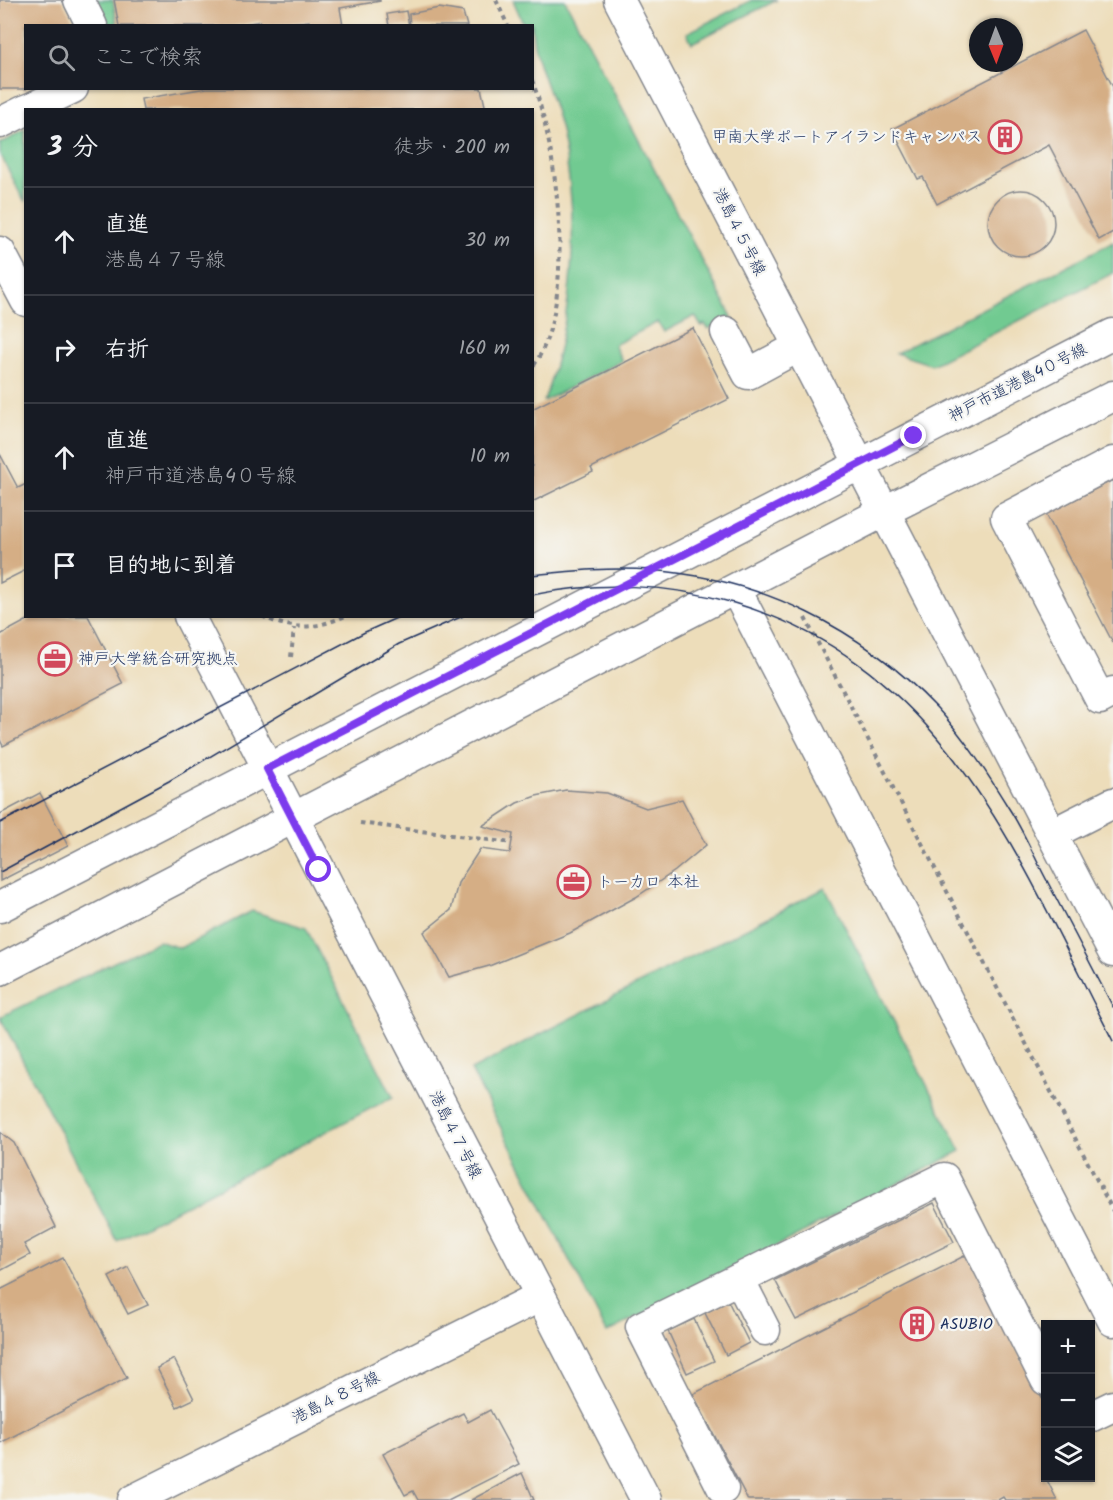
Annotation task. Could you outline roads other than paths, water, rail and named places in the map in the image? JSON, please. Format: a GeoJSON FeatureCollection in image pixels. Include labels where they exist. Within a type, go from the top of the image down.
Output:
{"type":"FeatureCollection","features":[{"type":"Feature","properties":{"kind":"street"},"geometry":{"type":"LineString","coordinates":[[79,0],[91,24]]}},
{"type":"Feature","properties":{"kind":"street","name":"港島４５号線"},"geometry":{"type":"LineString","coordinates":[[619,0],[1113,952]]}},
{"type":"Feature","properties":{"kind":"street"},"geometry":{"type":"LineString","coordinates":[[30,108],[69,90]]}},
{"type":"Feature","properties":{"kind":"street"},"geometry":{"type":"LineString","coordinates":[[0,123],[24,111]]}},
{"type":"Feature","properties":{"kind":"street"},"geometry":{"type":"LineString","coordinates":[[0,252],[24,297]]}},
{"type":"Feature","properties":{"kind":"street"},"geometry":{"type":"LineString","coordinates":[[726,332],[748,374],[798,347]]}},
{"type":"Feature","properties":{"kind":"street","name":"神戸市道港島4０号線"},"geometry":{"type":"LineString","coordinates":[[0,907],[1113,334]]}},
{"type":"Feature","properties":{"kind":"street"},"geometry":{"type":"LineString","coordinates":[[0,970],[885,511],[1113,396]]}},
{"type":"Feature","properties":{"kind":"street"},"geometry":{"type":"LineString","coordinates":[[1113,462],[1006,518],[1100,699],[1113,692]]}},
{"type":"Feature","properties":{"kind":"street"},"geometry":{"type":"LineString","coordinates":[[736,590],[1113,1321]]}},
{"type":"Feature","properties":{"kind":"street","name":"港島４７号線"},"geometry":{"type":"LineString","coordinates":[[190,618],[538,1296],[646,1500]]}},
{"type":"Feature","properties":{"kind":"street"},"geometry":{"type":"LineString","coordinates":[[1052,834],[1113,803]]}},
{"type":"Feature","properties":{"kind":"street"},"geometry":{"type":"LineString","coordinates":[[723,1490],[641,1328],[944,1178],[1043,1374]]}},
{"type":"Feature","properties":{"kind":"street"},"geometry":{"type":"LineString","coordinates":[[740,1279],[765,1330]]}},
{"type":"Feature","properties":{"kind":"street","name":"港島４８号線"},"geometry":{"type":"LineString","coordinates":[[133,1500],[538,1296]]}},
{"type":"Feature","properties":{"kind":"street"},"geometry":{"type":"LineString","coordinates":[[1095,1415],[1113,1406]]}},
{"type":"Feature","properties":{"kind":"tram line"},"geometry":{"type":"LineString","coordinates":[[534,575],[635,569],[691,575],[731,584],[769,596],[806,612],[842,631],[876,654],[907,679],[937,708],[957,731],[983,768],[1018,823],[1113,1007]]}},
{"type":"Feature","properties":{"kind":"tram line"},"geometry":{"type":"LineString","coordinates":[[534,595],[608,586],[659,588],[709,597],[734,603],[808,633],[870,673],[923,722],[969,778],[1008,840],[1044,905],[1113,1041]]}},
{"type":"Feature","properties":{"kind":"tram line"},"geometry":{"type":"LineString","coordinates":[[0,823],[365,632],[396,618]]}},
{"type":"Feature","properties":{"kind":"tram line"},"geometry":{"type":"LineString","coordinates":[[0,872],[169,781],[399,644],[458,618]]}},
{"type":"Feature","properties":{"kind":"place","name":"甲南大学ポートアイランドキャンパス"},"geometry":{"type":"Point","coordinates":[1005,137]}},
{"type":"Feature","properties":{"kind":"place","name":"神戸大学統合研究拠点"},"geometry":{"type":"Point","coordinates":[55,659]}},
{"type":"Feature","properties":{"kind":"place","name":"トーカロ 本社"},"geometry":{"type":"Point","coordinates":[574,882]}},
{"type":"Feature","properties":{"kind":"place","name":"ASUBIO"},"geometry":{"type":"Point","coordinates":[917,1324]}}]}
